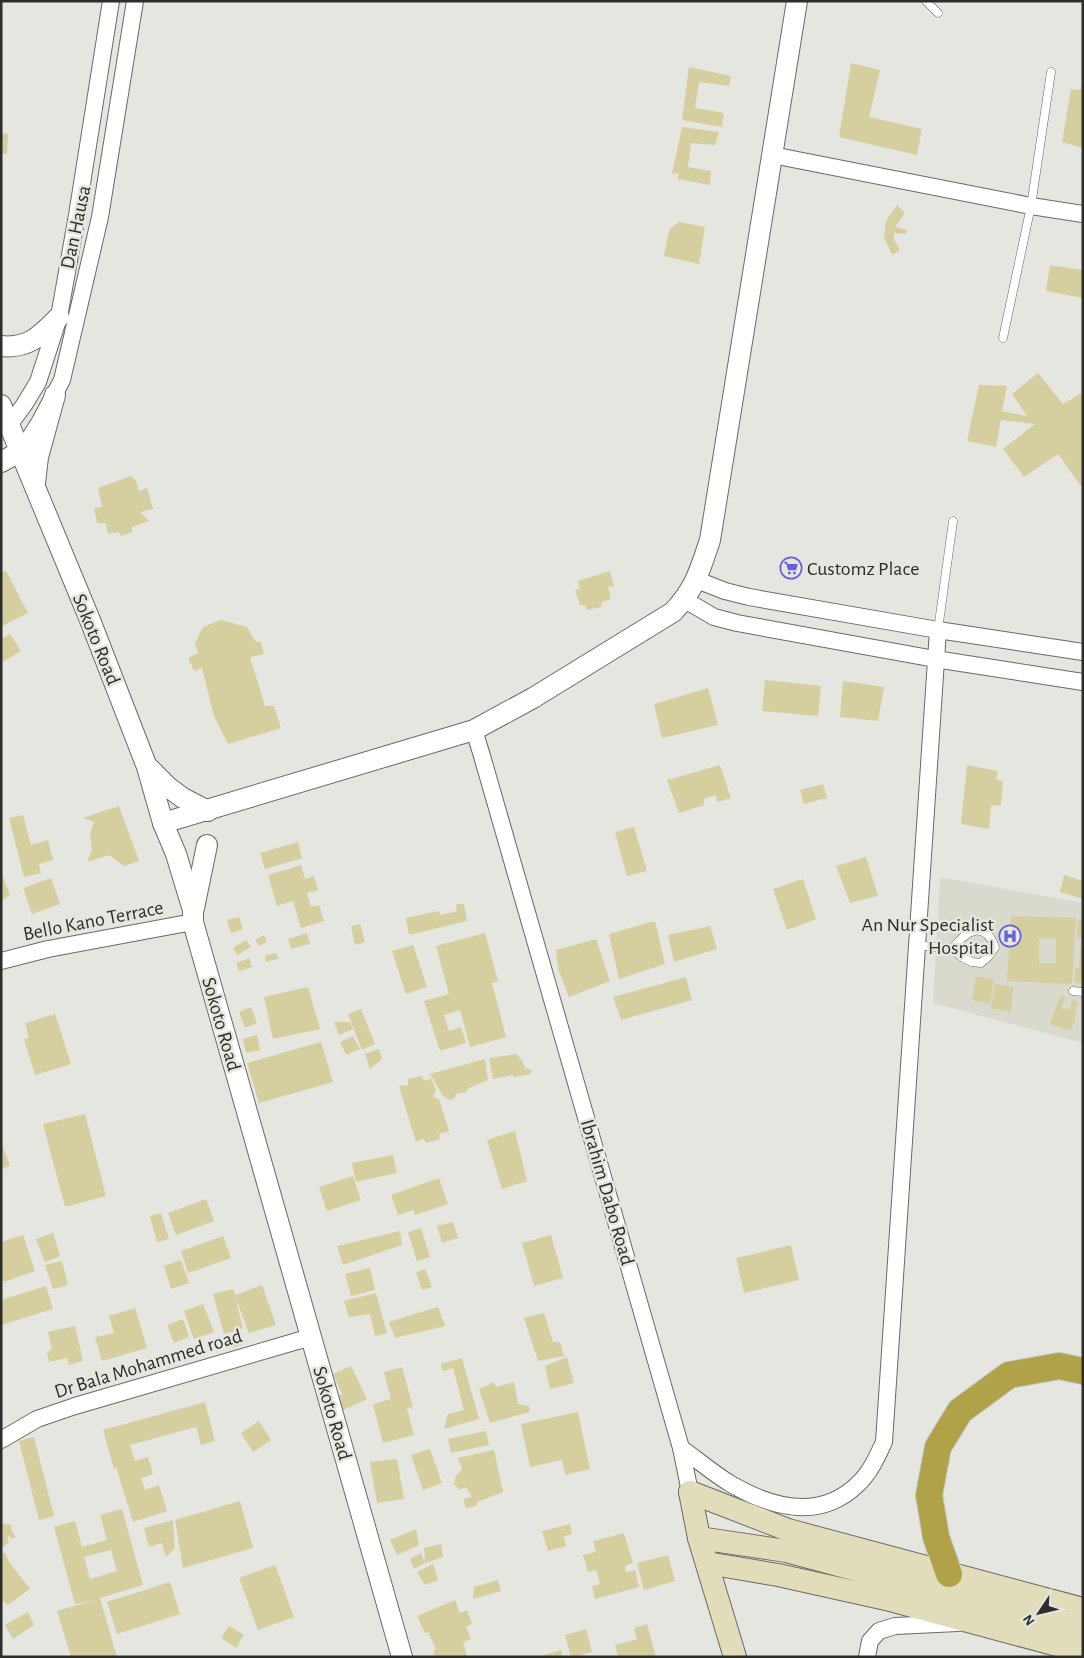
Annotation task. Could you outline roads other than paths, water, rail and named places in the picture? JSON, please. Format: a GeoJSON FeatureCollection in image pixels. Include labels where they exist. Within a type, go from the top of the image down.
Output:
{"type":"FeatureCollection","features":[{"type":"Feature","properties":{"kind":"highway"},"geometry":{"type":"LineString","coordinates":[[949,1574],[936,1537],[929,1495],[938,1447],[960,1411],[1009,1374],[1059,1366],[1083,1371]]}},
{"type":"Feature","properties":{"kind":"main road"},"geometry":{"type":"LineString","coordinates":[[690,1492],[787,1541],[1083,1631]]}},
{"type":"Feature","properties":{"kind":"main road","name":"Ibrahim Dabo Road"},"geometry":{"type":"LineString","coordinates":[[690,1492],[699,1538],[734,1657]]}},
{"type":"Feature","properties":{"kind":"main road"},"geometry":{"type":"LineString","coordinates":[[699,1538],[787,1541],[949,1574],[1083,1609]]}},
{"type":"Feature","properties":{"kind":"main road"},"geometry":{"type":"LineString","coordinates":[[707,1563],[778,1575],[886,1599],[1083,1652]]}},
{"type":"Feature","properties":{"kind":"street","name":"Dan Hausa"},"geometry":{"type":"LineString","coordinates":[[5,432],[24,406],[38,382],[59,317],[79,206],[111,1]]}},
{"type":"Feature","properties":{"kind":"street","name":"Dan Hausa"},"geometry":{"type":"LineString","coordinates":[[21,451],[62,380],[100,216],[135,1]]}},
{"type":"Feature","properties":{"kind":"street"},"geometry":{"type":"LineString","coordinates":[[163,823],[474,730],[533,698],[673,612],[685,600],[697,580],[710,540],[797,1]]}},
{"type":"Feature","properties":{"kind":"street"},"geometry":{"type":"LineString","coordinates":[[772,155],[1031,206],[1083,214]]}},
{"type":"Feature","properties":{"kind":"street"},"geometry":{"type":"LineString","coordinates":[[1,346],[13,347],[28,343],[45,331],[59,317]]}},
{"type":"Feature","properties":{"kind":"street"},"geometry":{"type":"LineString","coordinates":[[35,485],[38,457],[54,395]]}},
{"type":"Feature","properties":{"kind":"street","name":"Sokoto Road"},"geometry":{"type":"LineString","coordinates":[[1,405],[5,432],[21,451],[90,620],[148,767],[163,823],[176,854],[402,1657]]}},
{"type":"Feature","properties":{"kind":"street"},"geometry":{"type":"LineString","coordinates":[[1,462],[21,451]]}},
{"type":"Feature","properties":{"kind":"street"},"geometry":{"type":"LineString","coordinates":[[697,580],[725,591],[749,597],[938,630],[1083,652]]}},
{"type":"Feature","properties":{"kind":"street"},"geometry":{"type":"LineString","coordinates":[[685,600],[714,617],[737,623],[935,659],[1083,682]]}},
{"type":"Feature","properties":{"kind":"street"},"geometry":{"type":"LineString","coordinates":[[681,1448],[731,1484],[777,1504],[797,1508],[817,1506],[838,1500],[859,1484],[875,1462],[884,1442],[938,630]]}},
{"type":"Feature","properties":{"kind":"street","name":"Ibrahim Dabo Road"},"geometry":{"type":"LineString","coordinates":[[474,730],[681,1448],[690,1492]]}},
{"type":"Feature","properties":{"kind":"street"},"geometry":{"type":"LineString","coordinates":[[148,767],[168,787],[183,798],[208,810]]}},
{"type":"Feature","properties":{"kind":"street"},"geometry":{"type":"LineString","coordinates":[[193,916],[207,845]]}},
{"type":"Feature","properties":{"kind":"street","name":"Bello Kano Terrace"},"geometry":{"type":"LineString","coordinates":[[1,961],[193,916]]}},
{"type":"Feature","properties":{"kind":"street","name":"Dr Bala Mohammed road"},"geometry":{"type":"LineString","coordinates":[[1,1440],[37,1419],[52,1414],[311,1337]]}},
{"type":"Feature","properties":{"kind":"street"},"geometry":{"type":"LineString","coordinates":[[867,1657],[870,1641],[879,1631],[887,1628],[971,1621]]}},
{"type":"Feature","properties":{"kind":"lane"},"geometry":{"type":"LineString","coordinates":[[926,1],[938,13]]}},
{"type":"Feature","properties":{"kind":"lane"},"geometry":{"type":"LineString","coordinates":[[1003,338],[1031,206],[1051,72]]}},
{"type":"Feature","properties":{"kind":"lane"},"geometry":{"type":"LineString","coordinates":[[938,630],[953,520]]}},
{"type":"Feature","properties":{"kind":"lane"},"geometry":{"type":"LineString","coordinates":[[916,945],[952,949],[963,958],[981,963],[995,947],[991,938],[983,932],[972,930],[965,934],[952,949]]}},
{"type":"Feature","properties":{"kind":"lane"},"geometry":{"type":"LineString","coordinates":[[1073,991],[1083,992]]}},
{"type":"Feature","properties":{"kind":"place","name":"Customz Place"},"geometry":{"type":"Point","coordinates":[791,568]}},
{"type":"Feature","properties":{"kind":"place","name":"An Nur Specialist Hospital"},"geometry":{"type":"Point","coordinates":[1010,936]}}]}
